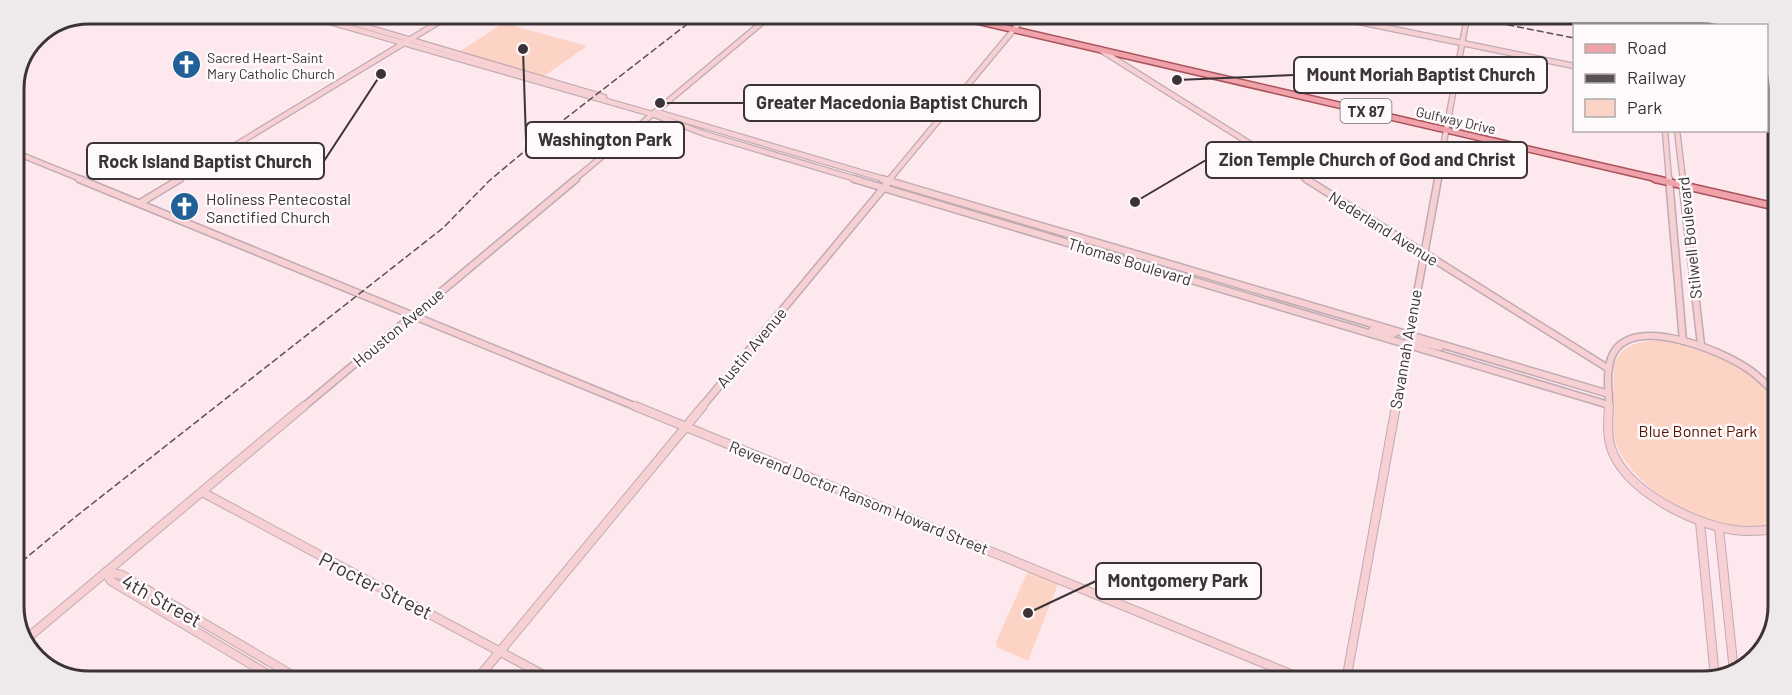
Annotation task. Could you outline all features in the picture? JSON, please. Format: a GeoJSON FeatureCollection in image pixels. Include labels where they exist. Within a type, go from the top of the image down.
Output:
{"type":"FeatureCollection","features":[{"type":"Feature","properties":{"kind":"main road","name":"Gulfway Drive"},"geometry":{"type":"LineString","coordinates":[[991,24],[1768,205]]}},
{"type":"Feature","properties":{"kind":"street"},"geometry":{"type":"LineString","coordinates":[[336,24],[654,113]]}},
{"type":"Feature","properties":{"kind":"street"},"geometry":{"type":"LineString","coordinates":[[357,24],[654,113]]}},
{"type":"Feature","properties":{"kind":"street"},"geometry":{"type":"LineString","coordinates":[[140,203],[437,24]]}},
{"type":"Feature","properties":{"kind":"street","name":"Houston Avenue"},"geometry":{"type":"LineString","coordinates":[[31,635],[760,24]]}},
{"type":"Feature","properties":{"kind":"street","name":"Austin Avenue"},"geometry":{"type":"LineString","coordinates":[[484,671],[1018,24]]}},
{"type":"Feature","properties":{"kind":"street"},"geometry":{"type":"LineString","coordinates":[[1369,24],[1573,66]]}},
{"type":"Feature","properties":{"kind":"street","name":"Savannah Avenue"},"geometry":{"type":"LineString","coordinates":[[1348,671],[1466,24]]}},
{"type":"Feature","properties":{"kind":"street","name":"Nederland Avenue"},"geometry":{"type":"LineString","coordinates":[[1098,49],[1609,369]]}},
{"type":"Feature","properties":{"kind":"street","name":"Thomas Boulevard"},"geometry":{"type":"LineString","coordinates":[[654,113],[1609,394]]}},
{"type":"Feature","properties":{"kind":"street","name":"Thomas Boulevard"},"geometry":{"type":"LineString","coordinates":[[654,113],[705,134],[1609,405]]}},
{"type":"Feature","properties":{"kind":"street","name":"Stilwell Boulevard"},"geometry":{"type":"LineString","coordinates":[[1665,132],[1683,341]]}},
{"type":"Feature","properties":{"kind":"street","name":"Stilwell Boulevard"},"geometry":{"type":"LineString","coordinates":[[1677,132],[1701,345]]}},
{"type":"Feature","properties":{"kind":"street","name":"Reverend Doctor Ransom Howard Street"},"geometry":{"type":"LineString","coordinates":[[24,156],[1281,671]]}},
{"type":"Feature","properties":{"kind":"street"},"geometry":{"type":"LineString","coordinates":[[1353,328],[1401,336],[1408,334]]}},
{"type":"Feature","properties":{"kind":"street"},"geometry":{"type":"LineString","coordinates":[[1768,386],[1744,366],[1701,345],[1651,337],[1633,340],[1614,352],[1609,369],[1611,450],[1624,469],[1659,500],[1700,522],[1719,528],[1751,532],[1768,530]]}},
{"type":"Feature","properties":{"kind":"street"},"geometry":{"type":"LineString","coordinates":[[1406,344],[1413,341],[1462,350]]}},
{"type":"Feature","properties":{"kind":"street","name":"Procter Street"},"geometry":{"type":"LineString","coordinates":[[202,492],[536,671]]}},
{"type":"Feature","properties":{"kind":"street"},"geometry":{"type":"LineString","coordinates":[[1700,522],[1714,670]]}},
{"type":"Feature","properties":{"kind":"street"},"geometry":{"type":"LineString","coordinates":[[1719,528],[1733,663]]}},
{"type":"Feature","properties":{"kind":"street","name":"4th Street"},"geometry":{"type":"LineString","coordinates":[[106,572],[111,581],[262,671]]}},
{"type":"Feature","properties":{"kind":"street","name":"4th Street"},"geometry":{"type":"LineString","coordinates":[[106,572],[122,575],[285,671]]}},
{"type":"Feature","properties":{"kind":"green space"},"geometry":{"type":"Polygon","coordinates":[[[501,24],[587,46],[544,76],[459,52],[501,24]]]}},
{"type":"Feature","properties":{"kind":"green space","name":"Blue Bonnet Park"},"geometry":{"type":"Polygon","coordinates":[[[1665,340],[1697,347],[1740,368],[1768,392],[1768,525],[1754,528],[1731,526],[1705,519],[1680,508],[1657,493],[1637,475],[1622,456],[1613,430],[1614,364],[1623,351],[1642,342],[1665,340]]]}},
{"type":"Feature","properties":{"kind":"green space"},"geometry":{"type":"Polygon","coordinates":[[[1031,572],[1058,584],[1028,661],[997,647],[996,642],[1027,573],[1031,572]]]}},
{"type":"Feature","properties":{"kind":"railway"},"geometry":{"type":"LineString","coordinates":[[24,560],[443,228],[489,181],[539,139],[687,24]]}},
{"type":"Feature","properties":{"kind":"railway"},"geometry":{"type":"LineString","coordinates":[[1503,24],[1573,38]]}},
{"type":"Feature","properties":{"kind":"place","name":"Washington Park"},"geometry":{"type":"Point","coordinates":[523,49]}},
{"type":"Feature","properties":{"kind":"place","name":"Sacred Heart-Saint Mary Catholic Church"},"geometry":{"type":"Point","coordinates":[186,65]}},
{"type":"Feature","properties":{"kind":"place","name":"Rock Island Baptist Church"},"geometry":{"type":"Point","coordinates":[381,74]}},
{"type":"Feature","properties":{"kind":"place","name":"Mount Moriah Baptist Church"},"geometry":{"type":"Point","coordinates":[1177,80]}},
{"type":"Feature","properties":{"kind":"place","name":"Greater Macedonia Baptist Church"},"geometry":{"type":"Point","coordinates":[660,103]}},
{"type":"Feature","properties":{"kind":"place","name":"Zion Temple Church of God and Christ"},"geometry":{"type":"Point","coordinates":[1135,202]}},
{"type":"Feature","properties":{"kind":"place","name":"Holiness Pentecostal Sanctified Church"},"geometry":{"type":"Point","coordinates":[185,207]}},
{"type":"Feature","properties":{"kind":"place","name":"Montgomery Park"},"geometry":{"type":"Point","coordinates":[1028,613]}}]}
